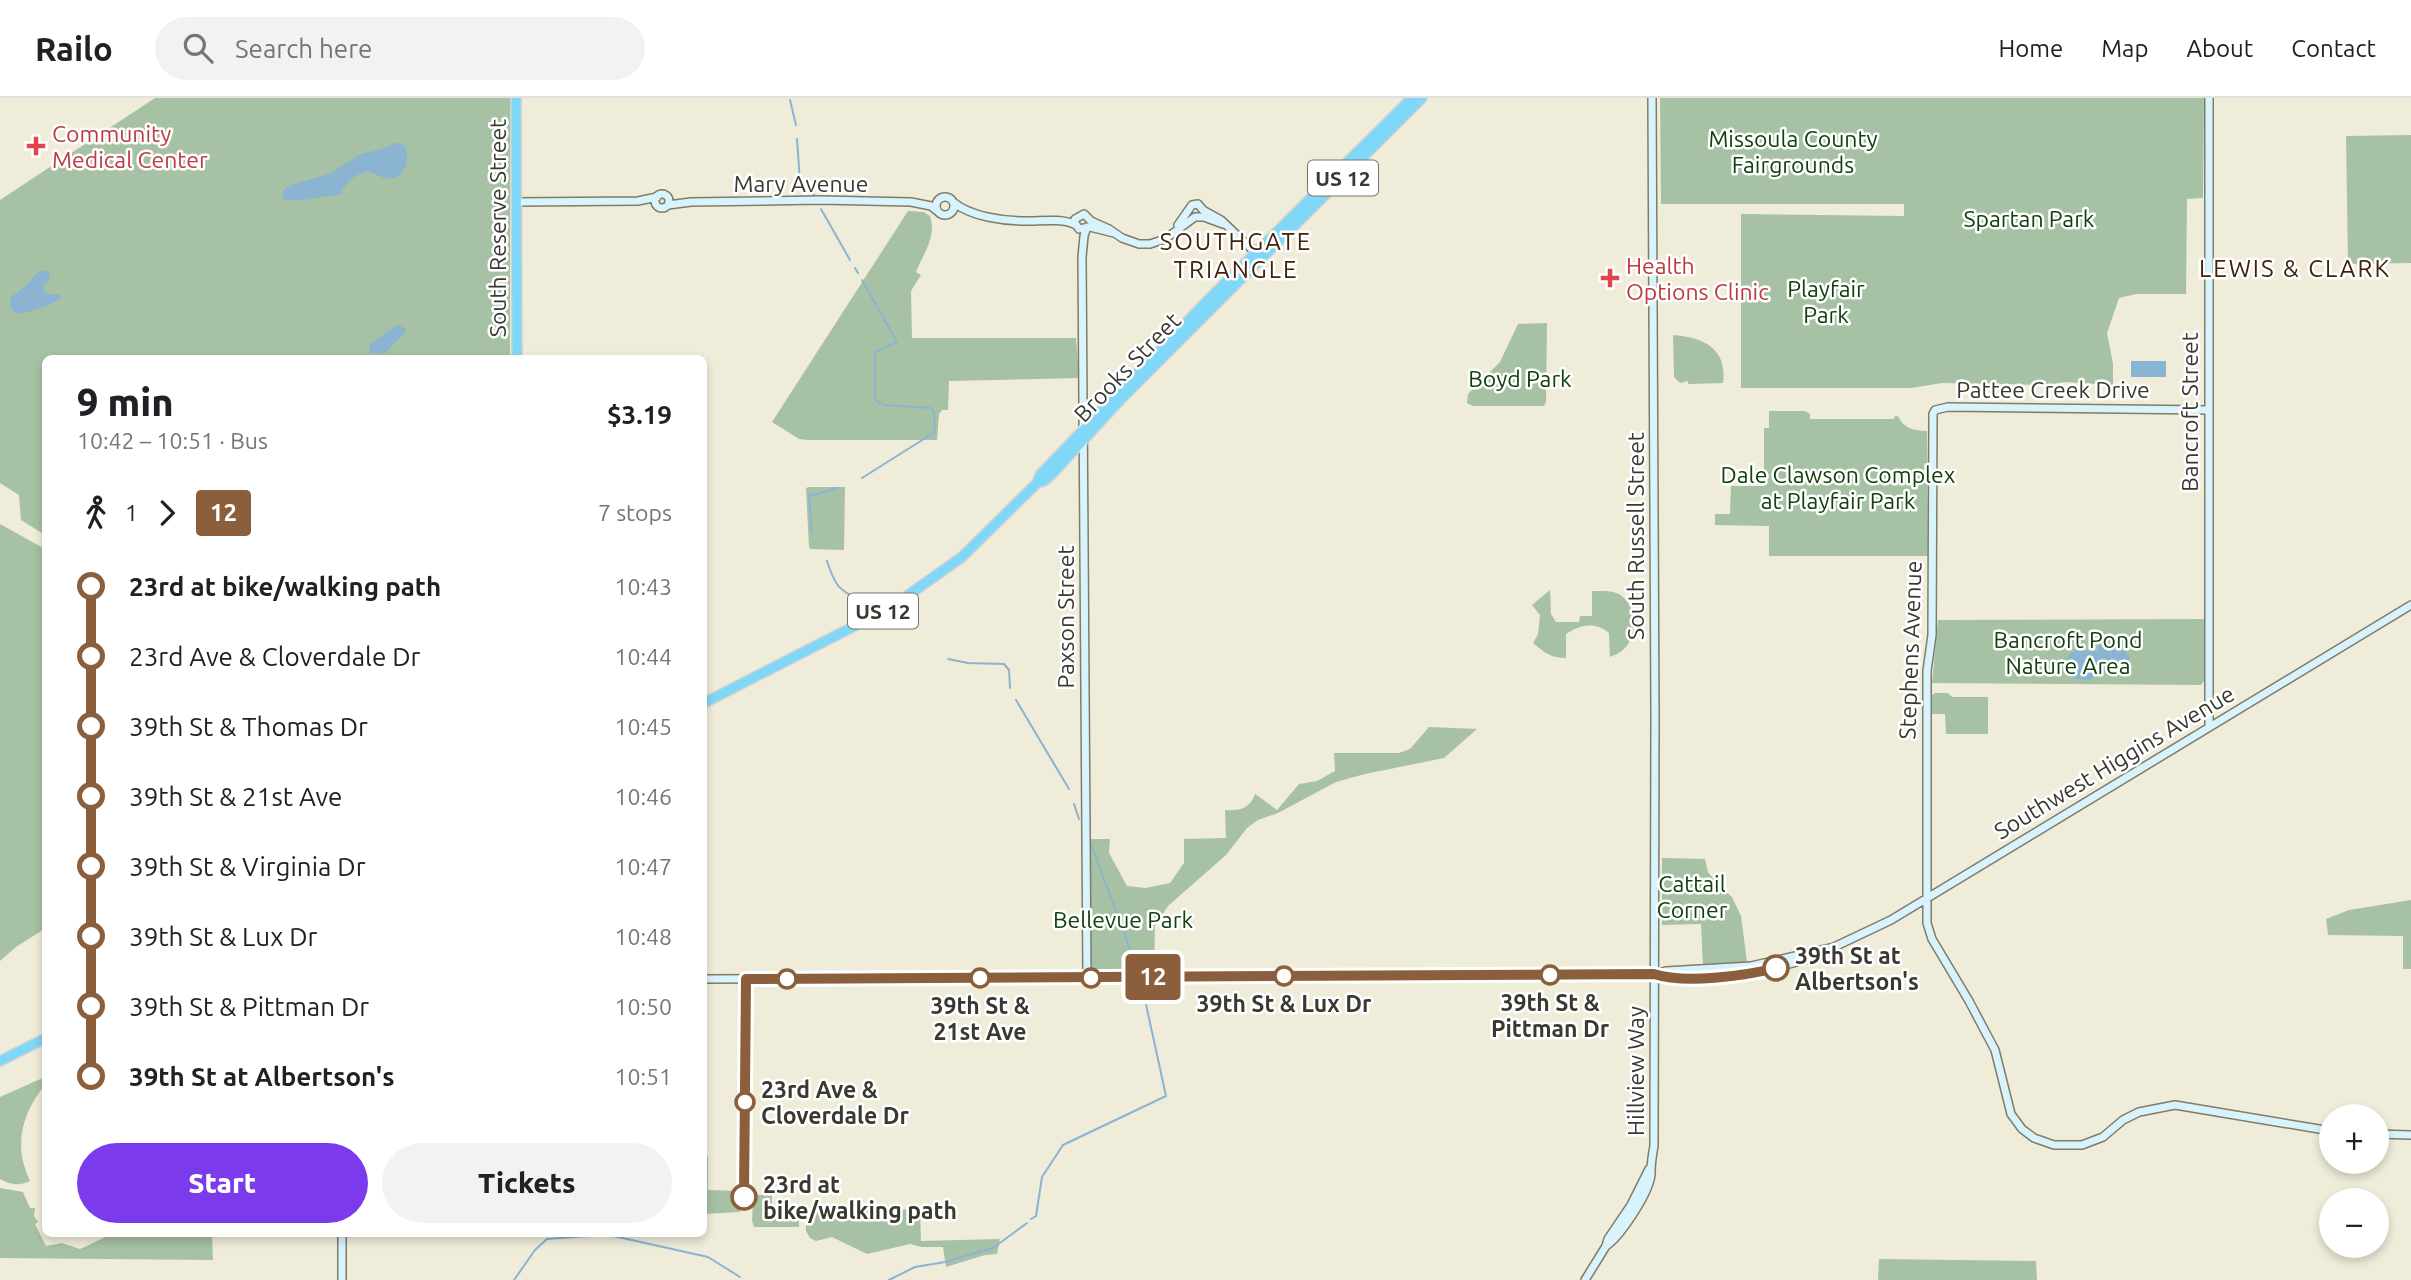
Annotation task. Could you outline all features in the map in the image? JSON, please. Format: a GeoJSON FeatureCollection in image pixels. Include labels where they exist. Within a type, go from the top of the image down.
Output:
{"type":"FeatureCollection","features":[{"type":"Feature","properties":{"kind":"highway","name":"South Reserve Street"},"geometry":{"type":"LineString","coordinates":[[516,98],[517,355]]}},
{"type":"Feature","properties":{"kind":"highway","name":"Brooks Street"},"geometry":{"type":"LineString","coordinates":[[707,701],[869,619],[962,557],[1412,98]]}},
{"type":"Feature","properties":{"kind":"highway","name":"Brooks Street"},"geometry":{"type":"LineString","coordinates":[[1083,435],[1104,407],[1422,98]]}},
{"type":"Feature","properties":{"kind":"highway"},"geometry":{"type":"LineString","coordinates":[[1082,412],[1093,413],[1104,407]]}},
{"type":"Feature","properties":{"kind":"highway"},"geometry":{"type":"LineString","coordinates":[[0,1061],[42,1040]]}},
{"type":"Feature","properties":{"kind":"street","name":"South Russell Street"},"geometry":{"type":"LineString","coordinates":[[1652,98],[1654,974]]}},
{"type":"Feature","properties":{"kind":"street","name":"Bancroft Street"},"geometry":{"type":"LineString","coordinates":[[2209,98],[2209,727]]}},
{"type":"Feature","properties":{"kind":"street"},"geometry":{"type":"LineString","coordinates":[[977,213],[951,212],[942,215],[936,210],[935,204],[938,199],[947,197],[977,213],[1006,220],[1068,222],[1076,223],[1081,229],[1088,224]]}},
{"type":"Feature","properties":{"kind":"street","name":"Mary Avenue"},"geometry":{"type":"LineString","coordinates":[[516,202],[657,201],[663,208],[668,202],[911,202],[938,199]]}},
{"type":"Feature","properties":{"kind":"street","name":"Mary Avenue"},"geometry":{"type":"LineString","coordinates":[[911,202],[931,206],[936,210]]}},
{"type":"Feature","properties":{"kind":"street"},"geometry":{"type":"LineString","coordinates":[[951,212],[953,202]]}},
{"type":"Feature","properties":{"kind":"street"},"geometry":{"type":"LineString","coordinates":[[1174,232],[1189,209],[1196,204],[1199,215]]}},
{"type":"Feature","properties":{"kind":"street"},"geometry":{"type":"LineString","coordinates":[[1189,209],[1191,215],[1221,220],[1259,256]]}},
{"type":"Feature","properties":{"kind":"street"},"geometry":{"type":"LineString","coordinates":[[1076,223],[1084,214],[1088,224],[1130,242],[1144,244],[1155,243],[1199,215]]}},
{"type":"Feature","properties":{"kind":"street","name":"Paxson Street"},"geometry":{"type":"LineString","coordinates":[[1076,223],[1082,257]]}},
{"type":"Feature","properties":{"kind":"street","name":"Paxson Street"},"geometry":{"type":"LineString","coordinates":[[1087,978],[1082,257],[1088,224]]}},
{"type":"Feature","properties":{"kind":"street","name":"Pattee Creek Drive"},"geometry":{"type":"LineString","coordinates":[[1940,407],[2208,410]]}},
{"type":"Feature","properties":{"kind":"street","name":"Stephens Avenue"},"geometry":{"type":"LineString","coordinates":[[1940,407],[1933,414],[1932,635],[1927,680],[1927,923],[1932,939],[1992,1042],[2011,1114],[2022,1129],[2034,1138],[2054,1145],[2082,1145],[2103,1137],[2123,1120],[2139,1112],[2175,1105],[2319,1129]]}},
{"type":"Feature","properties":{"kind":"street","name":"Southwest Higgins Avenue"},"geometry":{"type":"LineString","coordinates":[[1654,974],[1667,978],[1741,975],[1820,956],[1882,925],[2411,605]]}},
{"type":"Feature","properties":{"kind":"street","name":"Southwest Higgins Avenue"},"geometry":{"type":"LineString","coordinates":[[1654,974],[1666,971],[1736,968],[1834,947]]}},
{"type":"Feature","properties":{"kind":"street","name":"Southwest Higgins Avenue"},"geometry":{"type":"LineString","coordinates":[[1741,975],[1794,961],[1799,955]]}},
{"type":"Feature","properties":{"kind":"street"},"geometry":{"type":"LineString","coordinates":[[707,979],[1654,974]]}},
{"type":"Feature","properties":{"kind":"street","name":"Hillview Way"},"geometry":{"type":"LineString","coordinates":[[1585,1280],[1606,1246],[1612,1243],[1631,1218],[1649,1180],[1654,1141],[1654,974]]}},
{"type":"Feature","properties":{"kind":"street"},"geometry":{"type":"LineString","coordinates":[[2389,1134],[2411,1135]]}},
{"type":"Feature","properties":{"kind":"street"},"geometry":{"type":"LineString","coordinates":[[342,1237],[342,1280]]}},
{"type":"Feature","properties":{"kind":"green space"},"geometry":{"type":"Polygon","coordinates":[[[155,98],[510,98],[510,355],[42,355],[42,533],[21,520],[19,495],[0,483],[0,200],[155,98]]]}},
{"type":"Feature","properties":{"kind":"green space"},"geometry":{"type":"Polygon","coordinates":[[[1660,98],[2204,98],[2203,198],[2187,199],[2186,294],[2136,294],[2119,298],[2107,333],[2113,364],[2113,385],[2065,382],[2046,385],[1942,383],[1911,388],[1741,388],[1741,214],[1904,216],[1904,204],[1661,204],[1660,98]]]}},
{"type":"Feature","properties":{"kind":"green space"},"geometry":{"type":"Polygon","coordinates":[[[2411,135],[2411,263],[2348,264],[2346,136],[2411,135]]]}},
{"type":"Feature","properties":{"kind":"green space"},"geometry":{"type":"Polygon","coordinates":[[[908,211],[924,212],[930,216],[932,224],[928,245],[916,272],[921,275],[911,291],[912,338],[1076,338],[1079,378],[949,381],[948,410],[942,410],[939,414],[937,440],[799,439],[772,422],[908,211]]]}},
{"type":"Feature","properties":{"kind":"green space","name":"Boyd Park"},"geometry":{"type":"Polygon","coordinates":[[[1547,323],[1544,406],[1473,406],[1467,403],[1468,394],[1500,362],[1518,324],[1547,323]]]}},
{"type":"Feature","properties":{"kind":"green space"},"geometry":{"type":"Polygon","coordinates":[[[1673,335],[1694,338],[1711,347],[1721,361],[1723,383],[1680,383],[1674,377],[1673,335]]]}},
{"type":"Feature","properties":{"kind":"green space","name":"Dale Clawson Complex at Playfair Park"},"geometry":{"type":"Polygon","coordinates":[[[1769,411],[1805,411],[1810,414],[1810,419],[1894,419],[1898,416],[1910,428],[1927,431],[1928,556],[1769,556],[1769,526],[1715,525],[1715,514],[1730,514],[1731,486],[1764,486],[1764,428],[1769,428],[1769,411]]]}},
{"type":"Feature","properties":{"kind":"green space"},"geometry":{"type":"Polygon","coordinates":[[[845,487],[844,550],[809,547],[806,488],[845,487]]]}},
{"type":"Feature","properties":{"kind":"green space"},"geometry":{"type":"Polygon","coordinates":[[[0,524],[42,547],[42,931],[0,961],[0,524]]]}},
{"type":"Feature","properties":{"kind":"green space"},"geometry":{"type":"Polygon","coordinates":[[[1550,590],[1551,614],[1556,622],[1579,622],[1580,616],[1592,616],[1592,591],[1619,594],[1629,604],[1634,617],[1633,631],[1626,646],[1610,657],[1609,633],[1598,627],[1588,626],[1566,634],[1566,658],[1552,656],[1541,650],[1533,643],[1538,634],[1540,615],[1532,605],[1550,590]]]}},
{"type":"Feature","properties":{"kind":"green space","name":"Bancroft Pond Nature Area"},"geometry":{"type":"Polygon","coordinates":[[[2204,619],[2204,681],[2201,685],[1932,683],[1938,620],[2204,619]]]}},
{"type":"Feature","properties":{"kind":"green space"},"geometry":{"type":"Polygon","coordinates":[[[1948,693],[1952,697],[1988,697],[1988,734],[1946,734],[1945,714],[1932,714],[1932,695],[1948,693]]]}},
{"type":"Feature","properties":{"kind":"green space","name":"Bellevue Park"},"geometry":{"type":"Polygon","coordinates":[[[1429,727],[1477,729],[1444,758],[1336,782],[1278,813],[1258,820],[1247,828],[1226,855],[1168,906],[1155,926],[1154,972],[1091,972],[1090,839],[1110,839],[1109,853],[1127,886],[1146,888],[1170,883],[1184,863],[1184,839],[1226,838],[1225,810],[1243,808],[1255,794],[1277,810],[1299,784],[1317,781],[1335,771],[1334,753],[1399,753],[1410,749],[1429,727]]]}},
{"type":"Feature","properties":{"kind":"green space","name":"Cattail Corner"},"geometry":{"type":"Polygon","coordinates":[[[1662,858],[1705,859],[1708,872],[1732,897],[1741,916],[1747,962],[1703,966],[1701,924],[1662,925],[1662,858]]]}},
{"type":"Feature","properties":{"kind":"green space"},"geometry":{"type":"Polygon","coordinates":[[[2411,900],[2411,969],[2403,969],[2403,936],[2328,935],[2326,919],[2349,910],[2411,900]]]}},
{"type":"Feature","properties":{"kind":"green space"},"geometry":{"type":"Polygon","coordinates":[[[42,1078],[42,1089],[27,1115],[21,1136],[23,1159],[30,1181],[19,1184],[0,1179],[0,1097],[42,1078]]]}},
{"type":"Feature","properties":{"kind":"green space"},"geometry":{"type":"Polygon","coordinates":[[[707,1156],[708,1190],[740,1191],[740,1212],[707,1214],[707,1156]]]}},
{"type":"Feature","properties":{"kind":"green space"},"geometry":{"type":"Polygon","coordinates":[[[0,1188],[23,1192],[30,1208],[35,1208],[34,1216],[38,1222],[35,1224],[46,1246],[62,1243],[80,1249],[106,1237],[212,1237],[213,1260],[0,1258],[0,1188]]]}},
{"type":"Feature","properties":{"kind":"green space"},"geometry":{"type":"Polygon","coordinates":[[[749,1195],[772,1195],[772,1210],[799,1213],[799,1227],[754,1227],[753,1200],[749,1195]]]}},
{"type":"Feature","properties":{"kind":"green space"},"geometry":{"type":"Polygon","coordinates":[[[941,1204],[942,1207],[920,1212],[921,1241],[1000,1239],[997,1254],[946,1267],[943,1247],[910,1244],[867,1254],[832,1237],[816,1241],[810,1238],[806,1231],[806,1212],[920,1209],[941,1204]]]}},
{"type":"Feature","properties":{"kind":"green space"},"geometry":{"type":"Polygon","coordinates":[[[1879,1259],[2036,1261],[2037,1280],[1878,1280],[1879,1259]]]}},
{"type":"Feature","properties":{"kind":"water"},"geometry":{"type":"Polygon","coordinates":[[[394,143],[406,147],[407,152],[405,169],[398,176],[386,178],[365,172],[350,181],[340,195],[283,199],[283,191],[290,185],[329,174],[361,154],[386,148],[394,143]]]}},
{"type":"Feature","properties":{"kind":"water"},"geometry":{"type":"Polygon","coordinates":[[[42,270],[50,272],[48,282],[44,284],[44,292],[62,297],[39,308],[15,313],[10,306],[10,298],[42,270]]]}},
{"type":"Feature","properties":{"kind":"water"},"geometry":{"type":"Polygon","coordinates":[[[397,325],[405,328],[405,333],[385,353],[370,353],[370,344],[397,325]]]}},
{"type":"Feature","properties":{"kind":"water"},"geometry":{"type":"Polygon","coordinates":[[[2131,361],[2166,361],[2166,377],[2131,377],[2131,361]]]}},
{"type":"Feature","properties":{"kind":"water"},"geometry":{"type":"Polygon","coordinates":[[[2099,645],[2117,647],[2127,654],[2130,658],[2122,672],[2118,670],[2093,675],[2091,680],[2071,678],[2069,675],[2072,667],[2068,655],[2077,650],[2097,652],[2099,645]]]}},
{"type":"Feature","properties":{"kind":"waterway"},"geometry":{"type":"LineString","coordinates":[[790,100],[796,125]]}},
{"type":"Feature","properties":{"kind":"waterway"},"geometry":{"type":"LineString","coordinates":[[797,139],[800,182]]}},
{"type":"Feature","properties":{"kind":"waterway"},"geometry":{"type":"LineString","coordinates":[[808,188],[814,195]]}},
{"type":"Feature","properties":{"kind":"waterway"},"geometry":{"type":"LineString","coordinates":[[821,209],[850,260]]}},
{"type":"Feature","properties":{"kind":"waterway"},"geometry":{"type":"LineString","coordinates":[[855,268],[858,273]]}},
{"type":"Feature","properties":{"kind":"waterway"},"geometry":{"type":"LineString","coordinates":[[862,280],[897,342],[875,352],[875,400],[884,405],[931,408],[934,413],[935,432],[862,478]]}},
{"type":"Feature","properties":{"kind":"waterway"},"geometry":{"type":"LineString","coordinates":[[812,533],[809,496],[838,488]]}},
{"type":"Feature","properties":{"kind":"waterway"},"geometry":{"type":"LineString","coordinates":[[827,561],[841,589],[867,605]]}},
{"type":"Feature","properties":{"kind":"waterway"},"geometry":{"type":"LineString","coordinates":[[948,659],[968,663],[1004,664],[1009,670],[1010,688]]}},
{"type":"Feature","properties":{"kind":"waterway"},"geometry":{"type":"LineString","coordinates":[[1016,700],[1069,789]]}},
{"type":"Feature","properties":{"kind":"waterway"},"geometry":{"type":"LineString","coordinates":[[1074,804],[1079,819]]}},
{"type":"Feature","properties":{"kind":"waterway"},"geometry":{"type":"LineString","coordinates":[[1092,847],[1137,967]]}},
{"type":"Feature","properties":{"kind":"waterway"},"geometry":{"type":"LineString","coordinates":[[1031,1219],[1036,1216],[1042,1177],[1063,1145],[1166,1096],[1142,986]]}},
{"type":"Feature","properties":{"kind":"waterway"},"geometry":{"type":"LineString","coordinates":[[889,1280],[915,1267],[945,1262],[993,1248],[1027,1223]]}},
{"type":"Feature","properties":{"kind":"waterway"},"geometry":{"type":"LineString","coordinates":[[514,1280],[535,1250],[547,1239],[575,1237]]}},
{"type":"Feature","properties":{"kind":"waterway"},"geometry":{"type":"LineString","coordinates":[[618,1237],[708,1257],[740,1277]]}},
{"type":"Feature","properties":{"kind":"bus line","name":"12"},"geometry":{"type":"LineString","coordinates":[[744,1197],[746,979],[1654,974],[1667,978],[1741,975],[1776,968]]}},
{"type":"Feature","properties":{"kind":"place","name":"Community Medical Center"},"geometry":{"type":"Point","coordinates":[36,146]}},
{"type":"Feature","properties":{"kind":"place","name":"Health Options Clinic"},"geometry":{"type":"Point","coordinates":[1610,278]}},
{"type":"Feature","properties":{"kind":"place","name":"39th St at Albertson's"},"geometry":{"type":"Point","coordinates":[1776,968]}},
{"type":"Feature","properties":{"kind":"place","name":"39th St & Pittman Dr"},"geometry":{"type":"Point","coordinates":[1550,975]}},
{"type":"Feature","properties":{"kind":"place","name":"39th St & Lux Dr"},"geometry":{"type":"Point","coordinates":[1284,976]}},
{"type":"Feature","properties":{"kind":"place","name":"39th St & 21st Ave"},"geometry":{"type":"Point","coordinates":[980,978]}},
{"type":"Feature","properties":{"kind":"place","name":"23rd Ave & Cloverdale Dr"},"geometry":{"type":"Point","coordinates":[745,1102]}},
{"type":"Feature","properties":{"kind":"place","name":"23rd at bike/walking path"},"geometry":{"type":"Point","coordinates":[744,1197]}},
{"type":"Feature","properties":{"kind":"district","name":"SOUTHGATE TRIANGLE"},"geometry":{"type":"Point","coordinates":[1236,255]}},
{"type":"Feature","properties":{"kind":"district","name":"LEWIS & CLARK"},"geometry":{"type":"Point","coordinates":[2295,268]}},
{"type":"Feature","properties":{"kind":"park label","name":"Missoula County Fairgrounds"},"geometry":{"type":"Point","coordinates":[1793,151]}},
{"type":"Feature","properties":{"kind":"park label","name":"Spartan Park"},"geometry":{"type":"Point","coordinates":[2029,218]}},
{"type":"Feature","properties":{"kind":"park label","name":"Playfair Park"},"geometry":{"type":"Point","coordinates":[1826,301]}}]}
